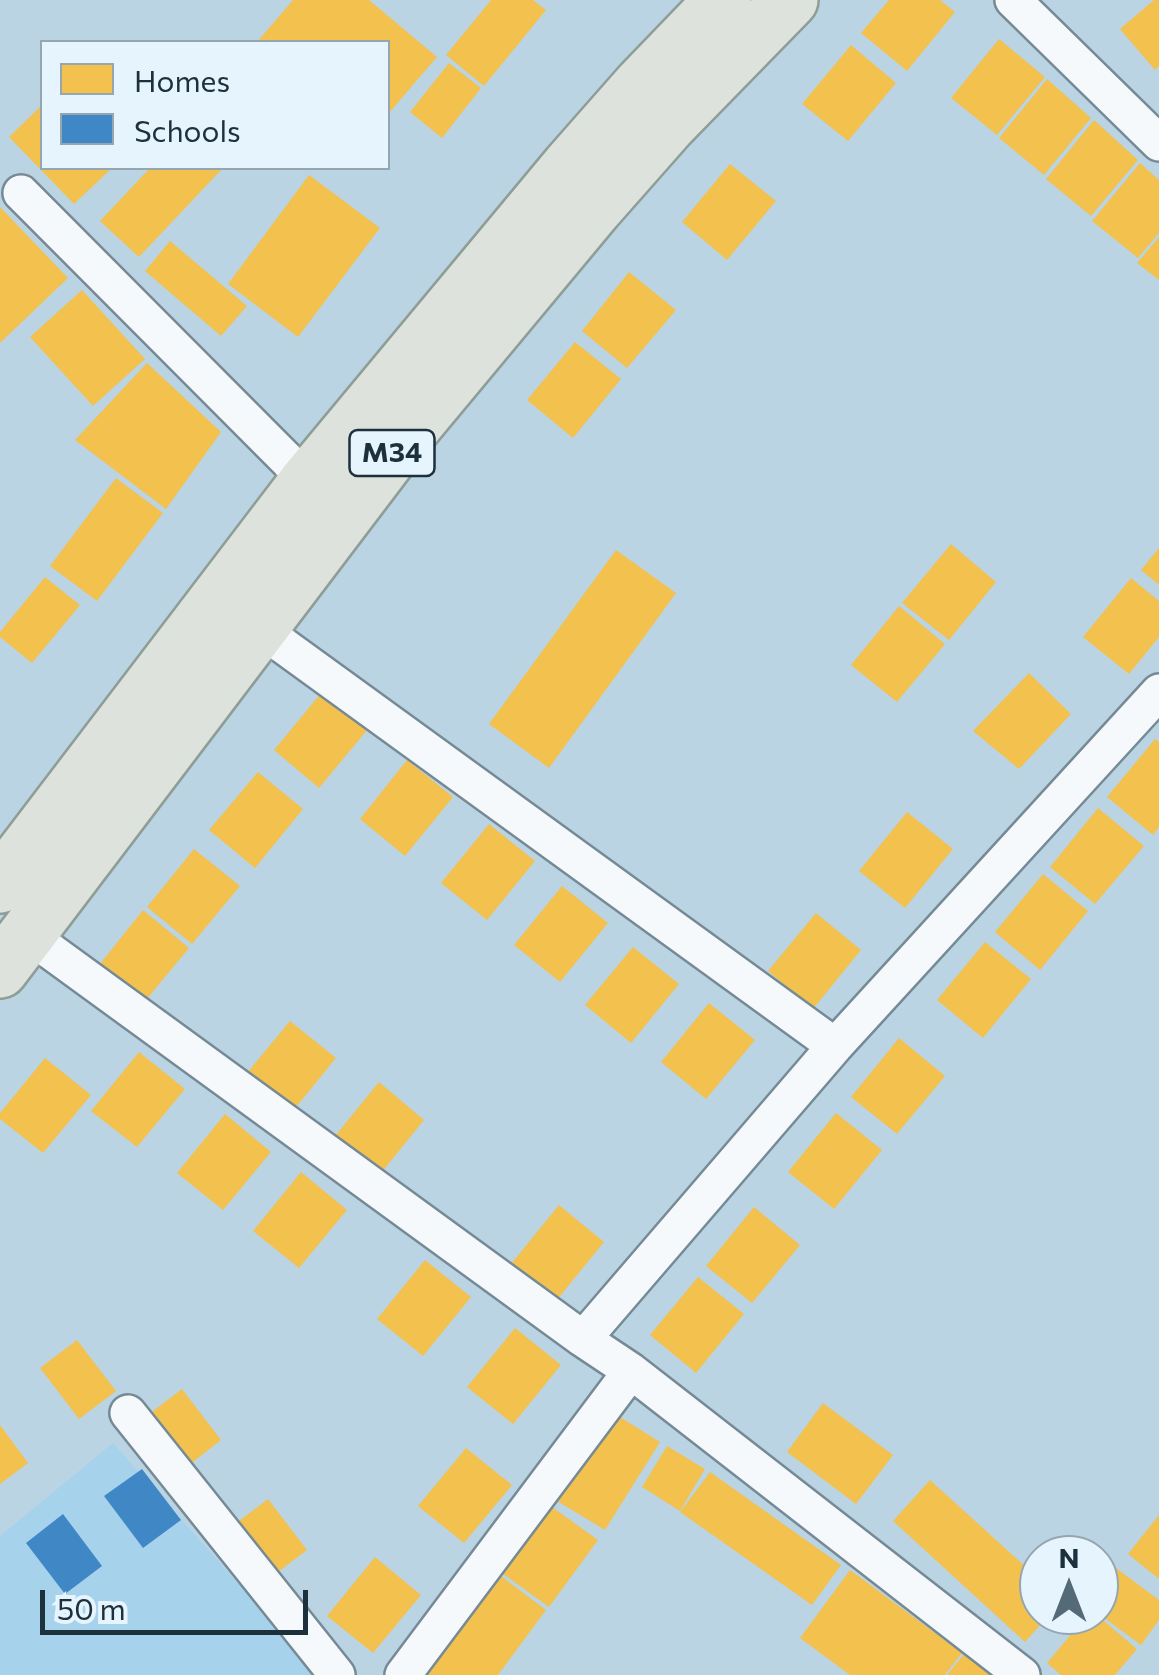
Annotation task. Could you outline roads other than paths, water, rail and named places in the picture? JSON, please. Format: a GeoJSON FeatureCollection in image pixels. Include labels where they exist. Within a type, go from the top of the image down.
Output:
{"type":"FeatureCollection","features":[{"type":"Feature","properties":{"kind":"main road","name":"M34"},"geometry":{"type":"LineString","coordinates":[[0,885],[308,482],[569,167],[723,0]]}},
{"type":"Feature","properties":{"kind":"main road","name":"M34"},"geometry":{"type":"LineString","coordinates":[[14,952],[406,435],[669,124],[790,0]]}},
{"type":"Feature","properties":{"kind":"street"},"geometry":{"type":"LineString","coordinates":[[1013,0],[1159,143]]}},
{"type":"Feature","properties":{"kind":"street"},"geometry":{"type":"LineString","coordinates":[[21,194],[308,482]]}},
{"type":"Feature","properties":{"kind":"street"},"geometry":{"type":"LineString","coordinates":[[259,628],[835,1046]]}},
{"type":"Feature","properties":{"kind":"street"},"geometry":{"type":"LineString","coordinates":[[583,1340],[835,1046],[1159,692]]}},
{"type":"Feature","properties":{"kind":"street"},"geometry":{"type":"LineString","coordinates":[[14,952],[631,1371],[1022,1675]]}},
{"type":"Feature","properties":{"kind":"street"},"geometry":{"type":"LineString","coordinates":[[402,1675],[631,1371]]}},
{"type":"Feature","properties":{"kind":"street"},"geometry":{"type":"LineString","coordinates":[[128,1413],[337,1675]]}}]}
